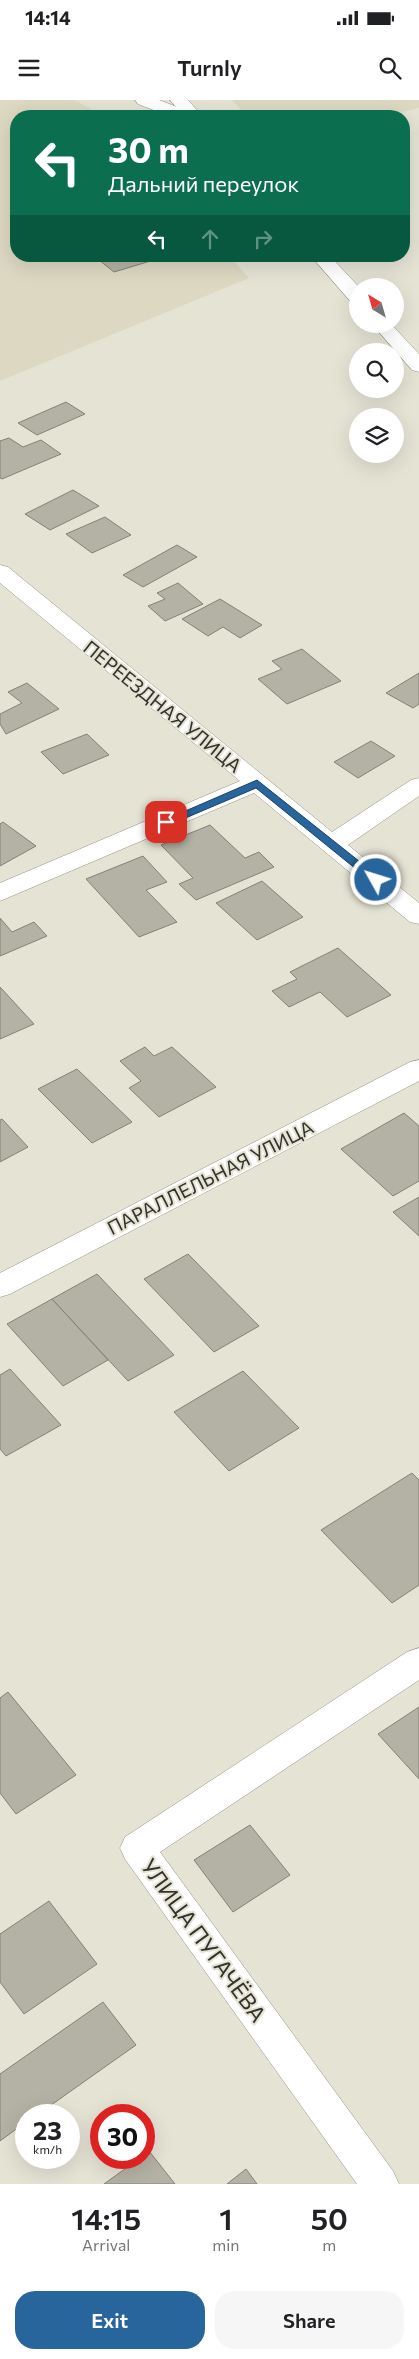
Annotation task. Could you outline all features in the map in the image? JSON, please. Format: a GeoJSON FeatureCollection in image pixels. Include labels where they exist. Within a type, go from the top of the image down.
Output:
{"type":"FeatureCollection","features":[{"type":"Feature","properties":{"kind":"street"},"geometry":{"type":"LineString","coordinates":[[144,100],[169,110]]}},
{"type":"Feature","properties":{"kind":"street"},"geometry":{"type":"LineString","coordinates":[[179,100],[188,110]]}},
{"type":"Feature","properties":{"kind":"street"},"geometry":{"type":"LineString","coordinates":[[325,262],[349,288]]}},
{"type":"Feature","properties":{"kind":"street"},"geometry":{"type":"LineString","coordinates":[[389,333],[419,366]]}},
{"type":"Feature","properties":{"kind":"street","name":"ПЕРЕЕЗДНАЯ УЛИЦА"},"geometry":{"type":"LineString","coordinates":[[0,572],[419,916]]}},
{"type":"Feature","properties":{"kind":"street"},"geometry":{"type":"LineString","coordinates":[[0,892],[257,783]]}},
{"type":"Feature","properties":{"kind":"street"},"geometry":{"type":"LineString","coordinates":[[332,844],[419,785]]}},
{"type":"Feature","properties":{"kind":"street","name":"ПАРАЛЛЕЛЬНАЯ УЛИЦА"},"geometry":{"type":"LineString","coordinates":[[0,1286],[419,1069]]}},
{"type":"Feature","properties":{"kind":"street","name":"УЛИЦА ПУГАЧЁВА"},"geometry":{"type":"LineString","coordinates":[[380,2184],[137,1848],[419,1662]]}},
{"type":"Feature","properties":{"kind":"shaded area"},"geometry":{"type":"Polygon","coordinates":[[[0,100],[74,100],[93,110],[10,110],[10,262],[234,262],[249,278],[0,381],[0,100]]]}},
{"type":"Feature","properties":{"kind":"shaded area"},"geometry":{"type":"Polygon","coordinates":[[[232,100],[419,100],[419,108],[410,110],[241,110],[232,100]]]}},
{"type":"Feature","properties":{"kind":"building"},"geometry":{"type":"Polygon","coordinates":[[[102,262],[147,262],[114,272],[102,262]]]}},
{"type":"Feature","properties":{"kind":"building"},"geometry":{"type":"Polygon","coordinates":[[[66,402],[85,414],[37,435],[18,423],[66,402]]]}},
{"type":"Feature","properties":{"kind":"building"},"geometry":{"type":"Polygon","coordinates":[[[9,438],[23,447],[41,440],[61,454],[2,479],[0,478],[0,441],[9,438]]]}},
{"type":"Feature","properties":{"kind":"building"},"geometry":{"type":"Polygon","coordinates":[[[73,490],[99,506],[50,530],[25,514],[73,490]]]}},
{"type":"Feature","properties":{"kind":"building"},"geometry":{"type":"Polygon","coordinates":[[[105,517],[131,535],[92,553],[66,534],[105,517]]]}},
{"type":"Feature","properties":{"kind":"building"},"geometry":{"type":"Polygon","coordinates":[[[177,545],[197,557],[143,587],[123,575],[177,545]]]}},
{"type":"Feature","properties":{"kind":"building"},"geometry":{"type":"Polygon","coordinates":[[[178,583],[203,604],[165,621],[148,606],[165,599],[157,593],[178,583]]]}},
{"type":"Feature","properties":{"kind":"building"},"geometry":{"type":"Polygon","coordinates":[[[220,599],[262,625],[240,638],[223,627],[208,636],[182,619],[220,599]]]}},
{"type":"Feature","properties":{"kind":"building"},"geometry":{"type":"Polygon","coordinates":[[[302,649],[341,681],[287,704],[258,679],[282,669],[272,661],[302,649]]]}},
{"type":"Feature","properties":{"kind":"building"},"geometry":{"type":"Polygon","coordinates":[[[419,673],[419,704],[413,708],[386,693],[419,673]]]}},
{"type":"Feature","properties":{"kind":"building"},"geometry":{"type":"Polygon","coordinates":[[[27,683],[59,709],[6,734],[0,724],[0,714],[22,703],[8,692],[27,683]]]}},
{"type":"Feature","properties":{"kind":"building"},"geometry":{"type":"Polygon","coordinates":[[[87,734],[109,755],[63,774],[41,752],[87,734]]]}},
{"type":"Feature","properties":{"kind":"building"},"geometry":{"type":"Polygon","coordinates":[[[371,741],[395,756],[358,778],[334,762],[371,741]]]}},
{"type":"Feature","properties":{"kind":"building"},"geometry":{"type":"Polygon","coordinates":[[[3,822],[36,846],[0,866],[0,824],[3,822]]]}},
{"type":"Feature","properties":{"kind":"building"},"geometry":{"type":"Polygon","coordinates":[[[210,825],[245,858],[259,852],[274,867],[196,900],[179,884],[193,878],[161,845],[210,825]]]}},
{"type":"Feature","properties":{"kind":"building"},"geometry":{"type":"Polygon","coordinates":[[[143,856],[167,882],[146,890],[177,922],[139,937],[86,879],[143,856]]]}},
{"type":"Feature","properties":{"kind":"building"},"geometry":{"type":"Polygon","coordinates":[[[262,881],[303,917],[257,940],[216,903],[262,881]]]}},
{"type":"Feature","properties":{"kind":"building"},"geometry":{"type":"Polygon","coordinates":[[[0,918],[12,932],[34,922],[47,936],[0,956],[0,918]]]}},
{"type":"Feature","properties":{"kind":"building"},"geometry":{"type":"Polygon","coordinates":[[[338,948],[391,995],[347,1017],[320,992],[289,1007],[272,991],[297,979],[290,972],[338,948]]]}},
{"type":"Feature","properties":{"kind":"building"},"geometry":{"type":"Polygon","coordinates":[[[0,987],[34,1024],[0,1039],[0,987]]]}},
{"type":"Feature","properties":{"kind":"building"},"geometry":{"type":"Polygon","coordinates":[[[145,1047],[154,1056],[172,1047],[216,1087],[159,1117],[129,1088],[141,1081],[120,1061],[145,1047]]]}},
{"type":"Feature","properties":{"kind":"building"},"geometry":{"type":"Polygon","coordinates":[[[77,1069],[132,1122],[92,1143],[38,1089],[77,1069]]]}},
{"type":"Feature","properties":{"kind":"building"},"geometry":{"type":"Polygon","coordinates":[[[404,1113],[419,1126],[419,1181],[393,1196],[341,1149],[404,1113]]]}},
{"type":"Feature","properties":{"kind":"building"},"geometry":{"type":"Polygon","coordinates":[[[2,1119],[28,1147],[0,1162],[0,1120],[2,1119]]]}},
{"type":"Feature","properties":{"kind":"building"},"geometry":{"type":"Polygon","coordinates":[[[419,1197],[419,1236],[393,1212],[419,1197]]]}},
{"type":"Feature","properties":{"kind":"building"},"geometry":{"type":"Polygon","coordinates":[[[188,1254],[259,1326],[214,1352],[144,1279],[188,1254]]]}},
{"type":"Feature","properties":{"kind":"building"},"geometry":{"type":"Polygon","coordinates":[[[97,1274],[174,1355],[128,1381],[52,1299],[97,1274]]]}},
{"type":"Feature","properties":{"kind":"building"},"geometry":{"type":"Polygon","coordinates":[[[52,1299],[108,1360],[63,1386],[7,1324],[52,1299]]]}},
{"type":"Feature","properties":{"kind":"building"},"geometry":{"type":"Polygon","coordinates":[[[10,1369],[61,1425],[6,1456],[0,1449],[0,1375],[10,1369]]]}},
{"type":"Feature","properties":{"kind":"building"},"geometry":{"type":"Polygon","coordinates":[[[243,1371],[299,1428],[229,1471],[174,1412],[243,1371]]]}},
{"type":"Feature","properties":{"kind":"building"},"geometry":{"type":"Polygon","coordinates":[[[412,1473],[419,1480],[419,1585],[392,1603],[321,1530],[412,1473]]]}},
{"type":"Feature","properties":{"kind":"building"},"geometry":{"type":"Polygon","coordinates":[[[8,1692],[76,1775],[16,1814],[0,1793],[0,1698],[8,1692]]]}},
{"type":"Feature","properties":{"kind":"building"},"geometry":{"type":"Polygon","coordinates":[[[419,1707],[419,1779],[378,1734],[419,1707]]]}},
{"type":"Feature","properties":{"kind":"building"},"geometry":{"type":"Polygon","coordinates":[[[250,1825],[290,1875],[233,1912],[194,1860],[250,1825]]]}},
{"type":"Feature","properties":{"kind":"building"},"geometry":{"type":"Polygon","coordinates":[[[49,1901],[97,1964],[24,2014],[0,1982],[0,1934],[49,1901]]]}},
{"type":"Feature","properties":{"kind":"building"},"geometry":{"type":"Polygon","coordinates":[[[103,2002],[136,2045],[53,2104],[15,2104],[15,2130],[0,2141],[0,2074],[103,2002]]]}},
{"type":"Feature","properties":{"kind":"building"},"geometry":{"type":"Polygon","coordinates":[[[155,2159],[175,2184],[104,2184],[125,2169],[155,2169],[155,2159]]]}},
{"type":"Feature","properties":{"kind":"building"},"geometry":{"type":"Polygon","coordinates":[[[246,2169],[257,2184],[227,2184],[246,2169]]]}},
{"type":"Feature","properties":{"kind":"route"},"geometry":{"type":"LineString","coordinates":[[166,822],[257,783],[376,880]]}}]}
